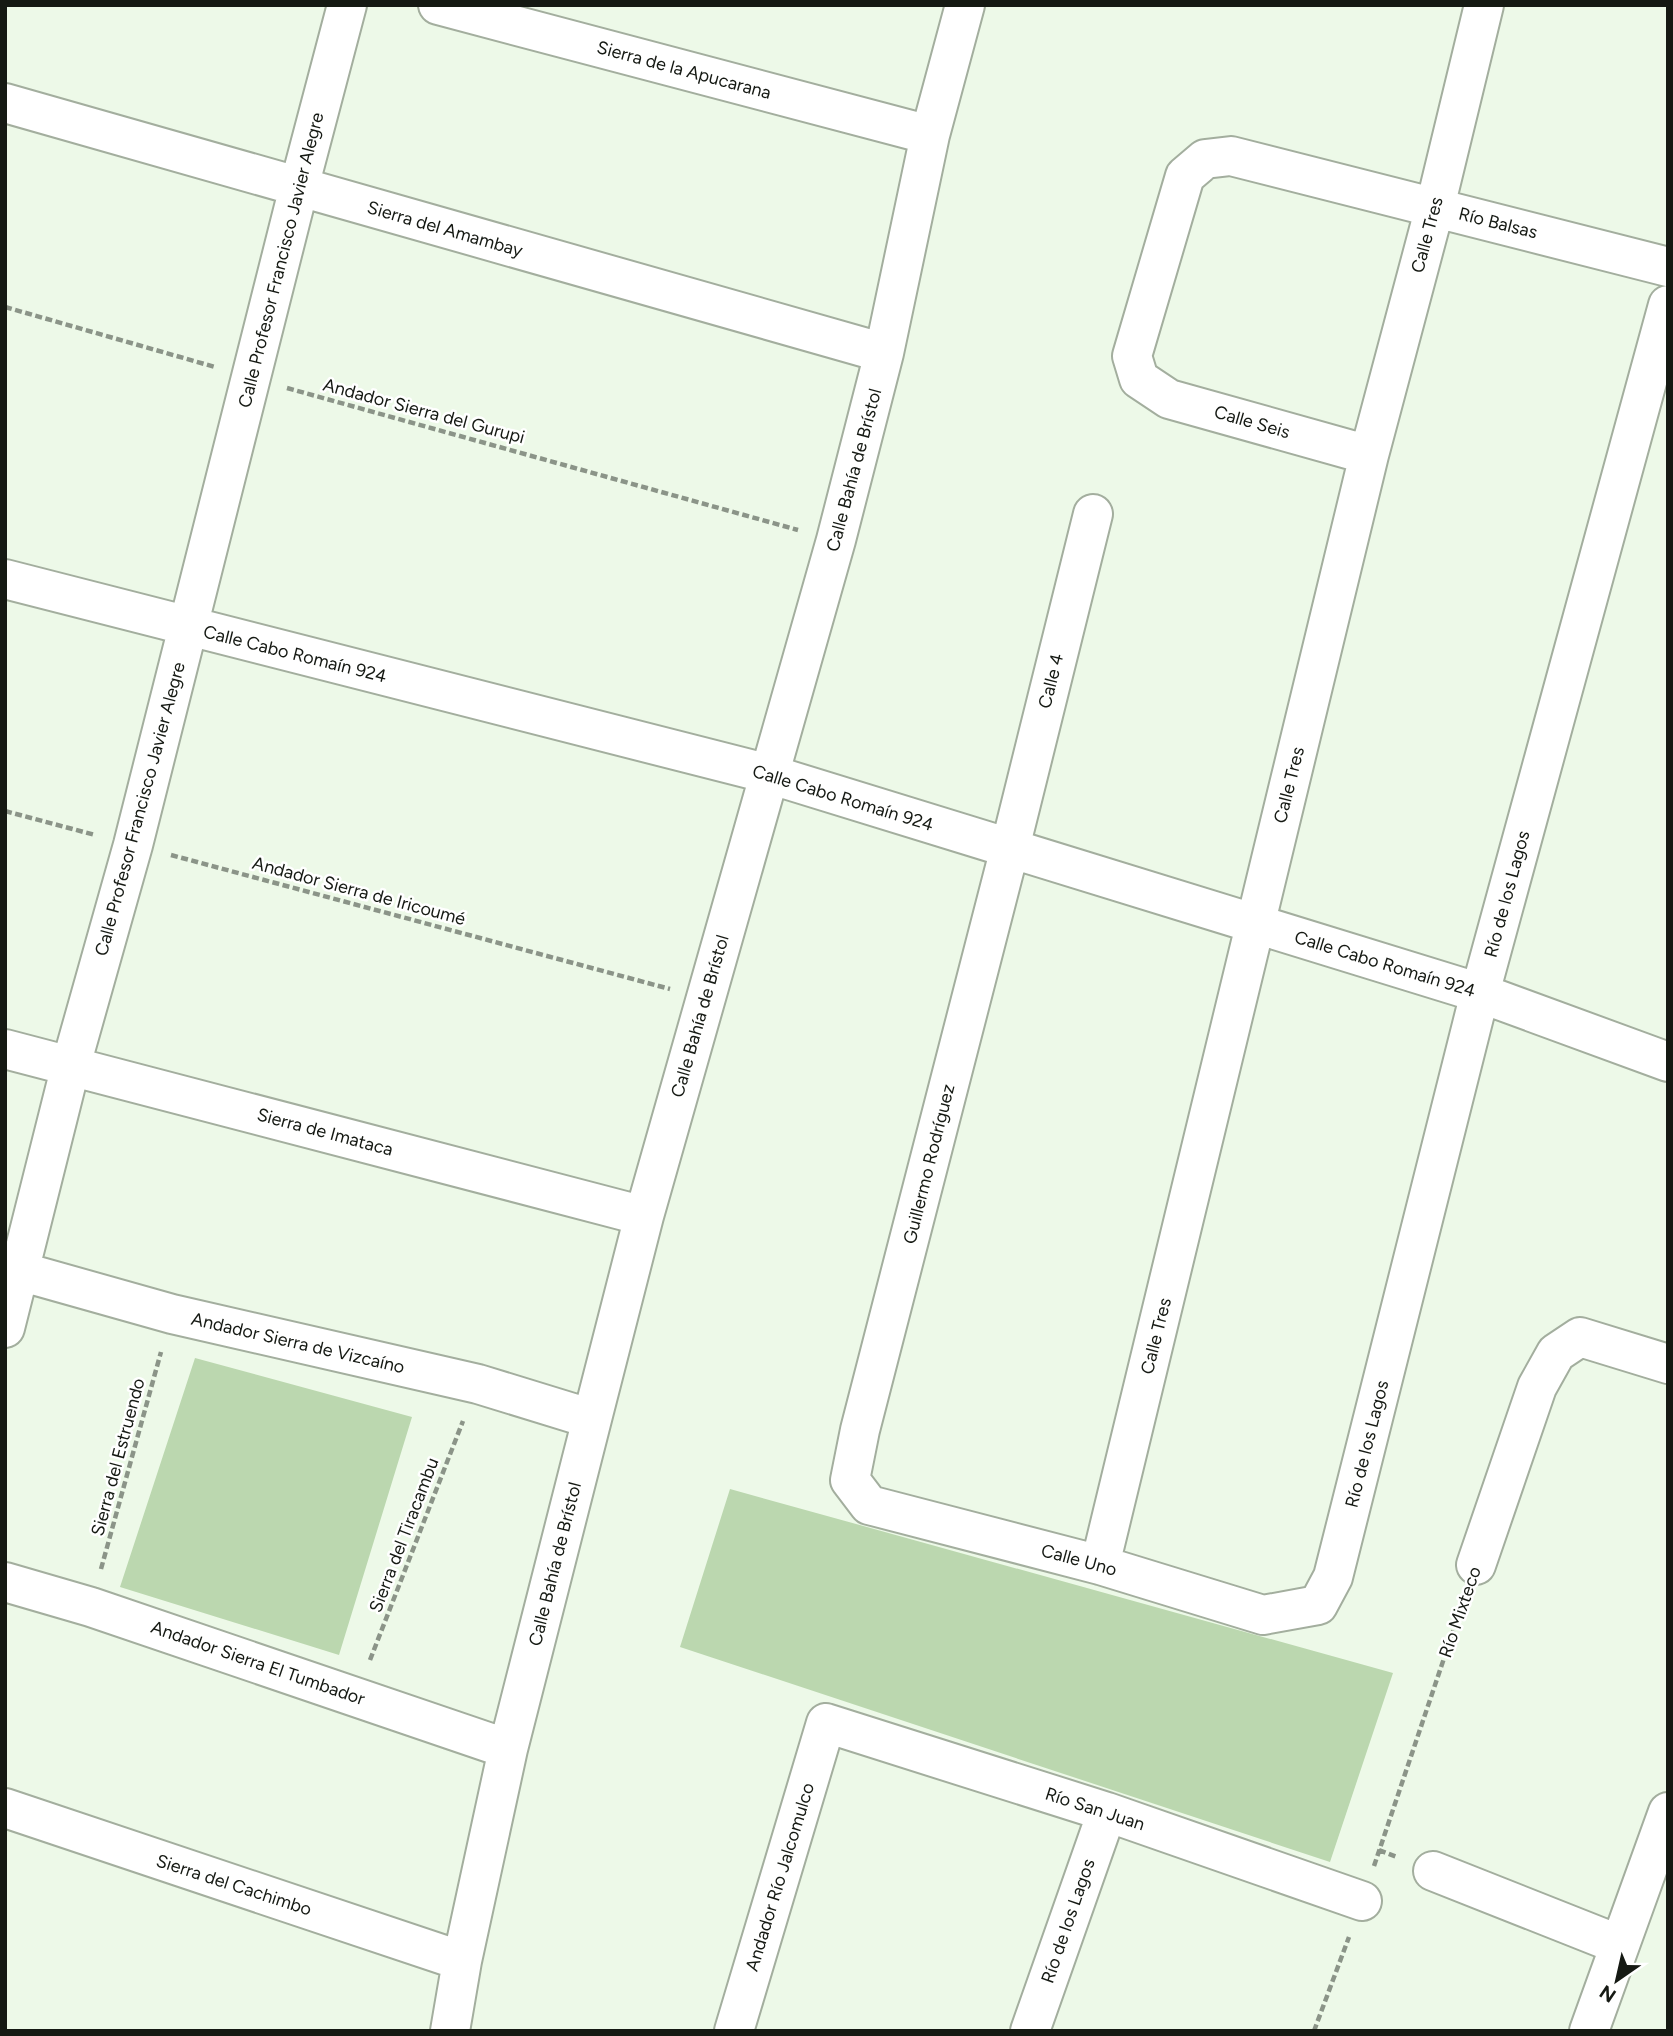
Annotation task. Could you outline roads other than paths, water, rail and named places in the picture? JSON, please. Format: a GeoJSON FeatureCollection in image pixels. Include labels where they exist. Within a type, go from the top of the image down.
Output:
{"type":"FeatureCollection","features":[{"type":"Feature","properties":{"kind":"street","name":"Calle Profesor Francisco Javier Alegre"},"geometry":{"type":"LineString","coordinates":[[5,1328],[12,1268],[133,845],[347,5]]}},
{"type":"Feature","properties":{"kind":"street","name":"Sierra de la Apucarana"},"geometry":{"type":"LineString","coordinates":[[438,5],[930,135]]}},
{"type":"Feature","properties":{"kind":"street","name":"Calle Bahía de Brístol"},"geometry":{"type":"LineString","coordinates":[[450,2031],[508,1749],[644,1216],[836,540],[884,353],[930,135],[965,5]]}},
{"type":"Feature","properties":{"kind":"street","name":"Calle Tres"},"geometry":{"type":"LineString","coordinates":[[1100,1565],[1369,455],[1435,207],[1484,5]]}},
{"type":"Feature","properties":{"kind":"street","name":"Sierra del Amambay"},"geometry":{"type":"LineString","coordinates":[[5,103],[884,353]]}},
{"type":"Feature","properties":{"kind":"street","name":"Río Balsas"},"geometry":{"type":"LineString","coordinates":[[1139,379],[1132,356],[1185,176],[1205,159],[1231,156],[1668,267]]}},
{"type":"Feature","properties":{"kind":"street","name":"Río de los Lagos"},"geometry":{"type":"LineString","coordinates":[[1318,1605],[1333,1577],[1480,993],[1668,306]]}},
{"type":"Feature","properties":{"kind":"street","name":"Calle Seis"},"geometry":{"type":"LineString","coordinates":[[1139,379],[1169,399],[1369,455]]}},
{"type":"Feature","properties":{"kind":"street","name":"Calle 4"},"geometry":{"type":"LineString","coordinates":[[1010,848],[1093,514]]}},
{"type":"Feature","properties":{"kind":"street","name":"Calle Cabo Romaín 924"},"geometry":{"type":"LineString","coordinates":[[5,579],[769,774],[1480,993],[1668,1062]]}},
{"type":"Feature","properties":{"kind":"street","name":"Guillermo Rodríguez"},"geometry":{"type":"LineString","coordinates":[[850,1480],[860,1430],[1010,848]]}},
{"type":"Feature","properties":{"kind":"street","name":"Sierra de Imataca"},"geometry":{"type":"LineString","coordinates":[[5,1049],[644,1216]]}},
{"type":"Feature","properties":{"kind":"street","name":"Andador Sierra de Vizcaíno"},"geometry":{"type":"LineString","coordinates":[[12,1268],[172,1314],[478,1384],[592,1419]]}},
{"type":"Feature","properties":{"kind":"street","name":"Río Mixteco"},"geometry":{"type":"LineString","coordinates":[[1476,1565],[1537,1387],[1556,1353],[1580,1337],[1668,1364]]}},
{"type":"Feature","properties":{"kind":"street","name":"Calle Uno"},"geometry":{"type":"LineString","coordinates":[[850,1480],[869,1505],[1100,1565],[1263,1615],[1318,1605]]}},
{"type":"Feature","properties":{"kind":"street","name":"Andador Sierra El Tumbador"},"geometry":{"type":"LineString","coordinates":[[5,1582],[91,1607],[508,1749]]}},
{"type":"Feature","properties":{"kind":"street","name":"Río San Juan"},"geometry":{"type":"LineString","coordinates":[[826,1723],[1107,1812],[1362,1901]]}},
{"type":"Feature","properties":{"kind":"street","name":"Andador Río Jalcomulco"},"geometry":{"type":"LineString","coordinates":[[734,2031],[826,1723]]}},
{"type":"Feature","properties":{"kind":"street","name":"Sierra del Cachimbo"},"geometry":{"type":"LineString","coordinates":[[5,1808],[463,1961]]}},
{"type":"Feature","properties":{"kind":"street","name":"Río de los Lagos"},"geometry":{"type":"LineString","coordinates":[[1030,2031],[1107,1812]]}},
{"type":"Feature","properties":{"kind":"street"},"geometry":{"type":"LineString","coordinates":[[1589,2031],[1668,1812]]}},
{"type":"Feature","properties":{"kind":"street"},"geometry":{"type":"LineString","coordinates":[[1433,1871],[1620,1945]]}}]}
